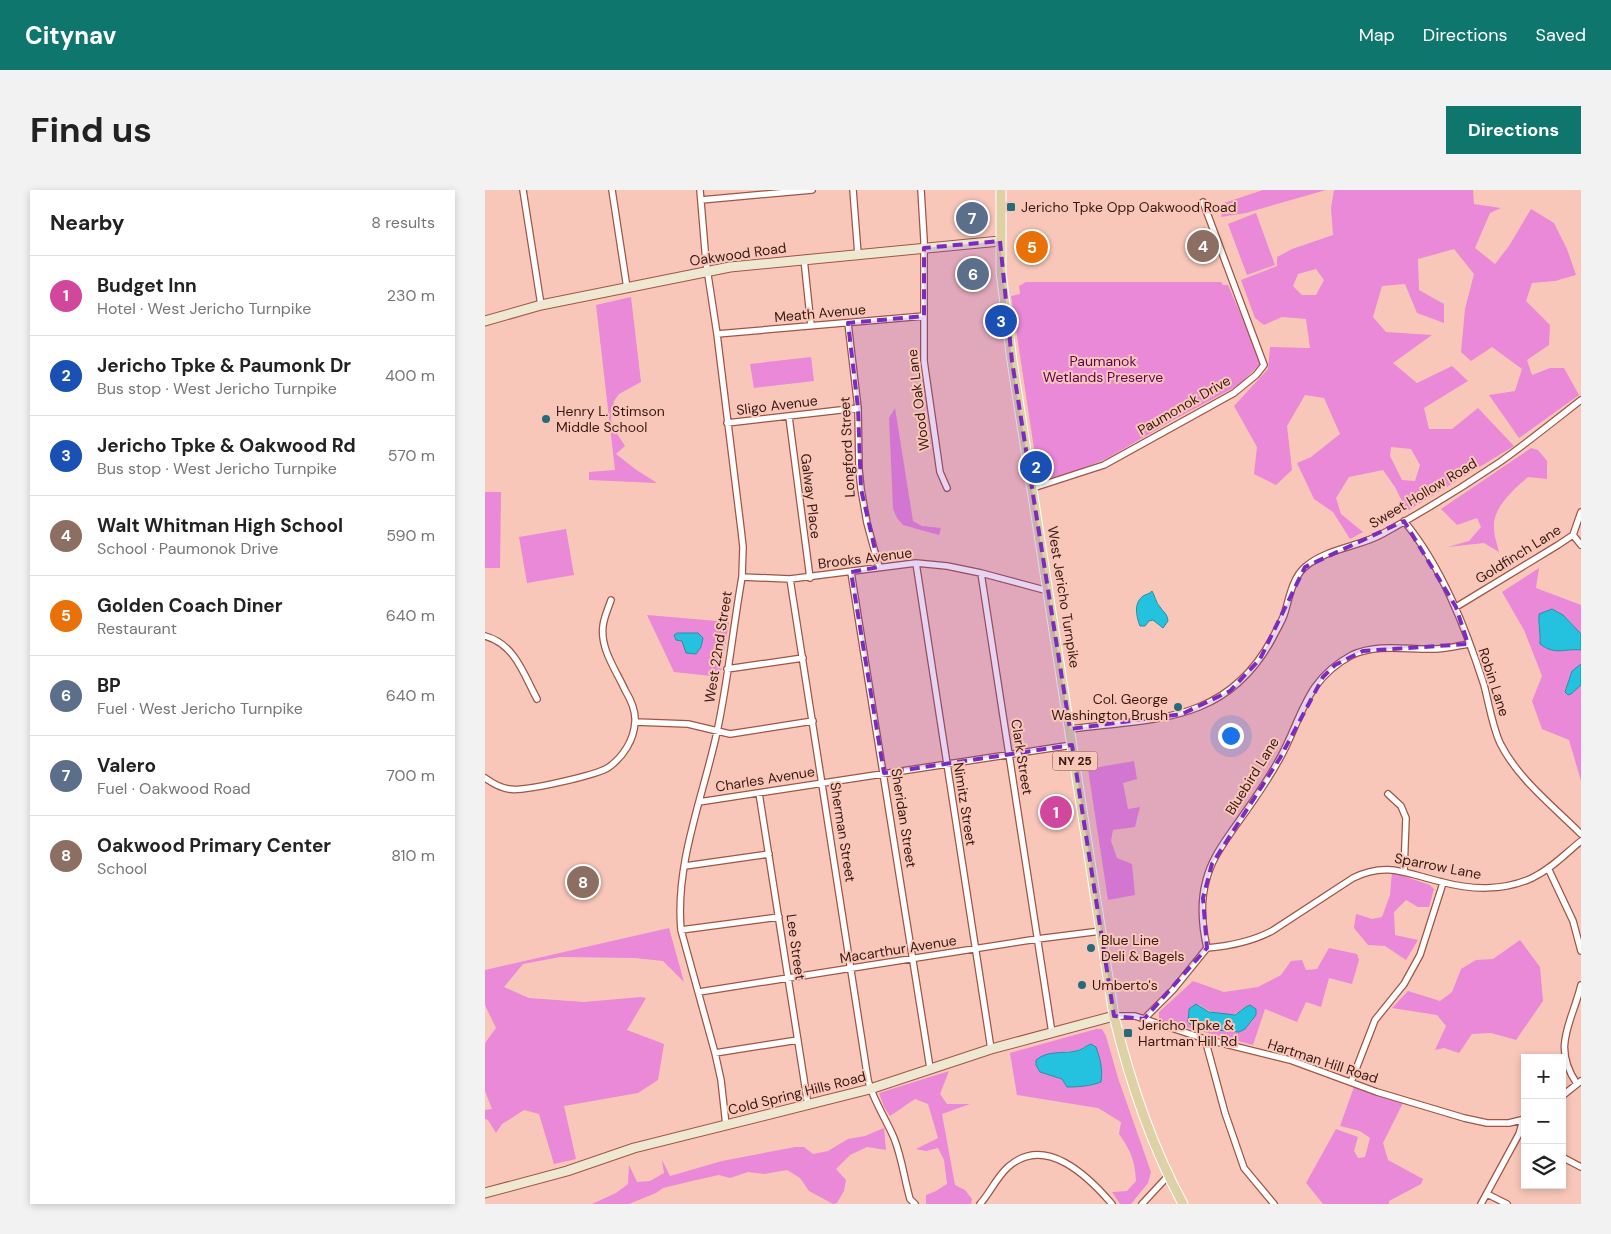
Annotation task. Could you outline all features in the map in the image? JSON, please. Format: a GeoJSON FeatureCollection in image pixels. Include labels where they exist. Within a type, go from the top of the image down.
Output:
{"type":"FeatureCollection","features":[{"type":"Feature","properties":{"kind":"main road","name":"West Jericho Turnpike"},"geometry":{"type":"LineString","coordinates":[[1001,190],[1001,272],[1011,352],[1115,1016],[1137,1100],[1168,1176],[1183,1204]]}},
{"type":"Feature","properties":{"kind":"street"},"geometry":{"type":"LineString","coordinates":[[523,190],[541,305]]}},
{"type":"Feature","properties":{"kind":"street"},"geometry":{"type":"LineString","coordinates":[[612,190],[627,288]]}},
{"type":"Feature","properties":{"kind":"street","name":"West 22nd Street"},"geometry":{"type":"LineString","coordinates":[[700,190],[707,271],[717,334],[743,547],[742,576],[717,731],[685,866],[681,899],[681,930],[715,1054],[726,1125]]}},
{"type":"Feature","properties":{"kind":"street"},"geometry":{"type":"LineString","coordinates":[[701,200],[764,192],[812,190]]}},
{"type":"Feature","properties":{"kind":"street"},"geometry":{"type":"LineString","coordinates":[[853,190],[858,254]]}},
{"type":"Feature","properties":{"kind":"street","name":"Wood Oak Lane"},"geometry":{"type":"LineString","coordinates":[[921,190],[924,248],[924,361],[940,472],[947,488]]}},
{"type":"Feature","properties":{"kind":"street","name":"Paumonok Drive"},"geometry":{"type":"LineString","coordinates":[[1033,488],[1104,465],[1234,392],[1256,375],[1264,364],[1203,202]]}},
{"type":"Feature","properties":{"kind":"street","name":"Oakwood Road"},"geometry":{"type":"LineString","coordinates":[[485,321],[541,305],[735,266],[1000,241]]}},
{"type":"Feature","properties":{"kind":"street"},"geometry":{"type":"LineString","coordinates":[[804,259],[811,326]]}},
{"type":"Feature","properties":{"kind":"street","name":"Meath Avenue"},"geometry":{"type":"LineString","coordinates":[[717,334],[924,316]]}},
{"type":"Feature","properties":{"kind":"street","name":"Longford Street"},"geometry":{"type":"LineString","coordinates":[[848,323],[858,408],[861,489],[879,567]]}},
{"type":"Feature","properties":{"kind":"street","name":"Sweet Hollow Road"},"geometry":{"type":"LineString","coordinates":[[1070,729],[1166,718],[1182,714],[1230,691],[1247,675],[1264,652],[1283,617],[1294,584],[1305,567],[1331,553],[1380,535],[1404,522],[1500,461],[1581,400]]}},
{"type":"Feature","properties":{"kind":"street","name":"Sligo Avenue"},"geometry":{"type":"LineString","coordinates":[[727,424],[858,408]]}},
{"type":"Feature","properties":{"kind":"street","name":"Galway Place"},"geometry":{"type":"LineString","coordinates":[[789,417],[810,578]]}},
{"type":"Feature","properties":{"kind":"street","name":"Goldfinch Lane"},"geometry":{"type":"LineString","coordinates":[[1456,607],[1573,535],[1581,512]]}},
{"type":"Feature","properties":{"kind":"street","name":"Robin Lane"},"geometry":{"type":"LineString","coordinates":[[1404,522],[1434,566],[1456,607],[1484,686],[1500,743],[1521,775],[1581,834]]}},
{"type":"Feature","properties":{"kind":"street"},"geometry":{"type":"LineString","coordinates":[[1573,535],[1581,545]]}},
{"type":"Feature","properties":{"kind":"street","name":"Brooks Avenue"},"geometry":{"type":"LineString","coordinates":[[742,576],[790,579],[810,578],[916,563],[947,566],[1048,591]]}},
{"type":"Feature","properties":{"kind":"street","name":"Nimitz Street"},"geometry":{"type":"LineString","coordinates":[[916,563],[991,1050]]}},
{"type":"Feature","properties":{"kind":"street","name":"Sheridan Street"},"geometry":{"type":"LineString","coordinates":[[851,572],[885,773],[930,1068]]}},
{"type":"Feature","properties":{"kind":"street","name":"Clark Street"},"geometry":{"type":"LineString","coordinates":[[981,574],[1052,1033]]}},
{"type":"Feature","properties":{"kind":"street","name":"Sherman Street"},"geometry":{"type":"LineString","coordinates":[[790,579],[870,1089],[886,1120],[900,1154],[908,1202]]}},
{"type":"Feature","properties":{"kind":"street"},"geometry":{"type":"LineString","coordinates":[[485,778],[509,790],[522,790],[607,768],[626,749],[633,735],[635,722],[634,708],[606,652],[603,638],[603,626],[611,600]]}},
{"type":"Feature","properties":{"kind":"street"},"geometry":{"type":"LineString","coordinates":[[485,636],[502,643],[510,650],[537,699]]}},
{"type":"Feature","properties":{"kind":"street","name":"Bluebird Lane"},"geometry":{"type":"LineString","coordinates":[[1207,948],[1202,916],[1206,880],[1211,864],[1280,758],[1304,706],[1323,677],[1335,666],[1363,651],[1391,648],[1437,649],[1468,644]]}},
{"type":"Feature","properties":{"kind":"street"},"geometry":{"type":"LineString","coordinates":[[727,669],[803,658]]}},
{"type":"Feature","properties":{"kind":"street"},"geometry":{"type":"LineString","coordinates":[[635,722],[688,724],[730,734],[813,722]]}},
{"type":"Feature","properties":{"kind":"street","name":"Charles Avenue"},"geometry":{"type":"LineString","coordinates":[[699,802],[1072,745]]}},
{"type":"Feature","properties":{"kind":"street","name":"Lee Street"},"geometry":{"type":"LineString","coordinates":[[759,792],[808,1105]]}},
{"type":"Feature","properties":{"kind":"street"},"geometry":{"type":"LineString","coordinates":[[1388,794],[1401,806],[1406,818],[1404,872]]}},
{"type":"Feature","properties":{"kind":"street","name":"Sparrow Lane"},"geometry":{"type":"LineString","coordinates":[[1207,948],[1233,945],[1259,938],[1353,878],[1375,869],[1404,872],[1443,883],[1473,888],[1502,887],[1532,878],[1548,868],[1581,841]]}},
{"type":"Feature","properties":{"kind":"street"},"geometry":{"type":"LineString","coordinates":[[685,866],[769,854]]}},
{"type":"Feature","properties":{"kind":"street"},"geometry":{"type":"LineString","coordinates":[[1548,868],[1573,921],[1581,951]]}},
{"type":"Feature","properties":{"kind":"street"},"geometry":{"type":"LineString","coordinates":[[1351,1082],[1375,1020],[1404,984],[1420,955],[1443,883]]}},
{"type":"Feature","properties":{"kind":"street"},"geometry":{"type":"LineString","coordinates":[[681,930],[779,916]]}},
{"type":"Feature","properties":{"kind":"street","name":"Macarthur Avenue"},"geometry":{"type":"LineString","coordinates":[[699,992],[1037,939],[1101,931]]}},
{"type":"Feature","properties":{"kind":"street"},"geometry":{"type":"LineString","coordinates":[[1144,1019],[1173,990],[1207,948]]}},
{"type":"Feature","properties":{"kind":"street"},"geometry":{"type":"LineString","coordinates":[[1566,1093],[1579,1082],[1571,1073],[1563,1048],[1565,1034],[1581,985]]}},
{"type":"Feature","properties":{"kind":"street","name":"Hartman Hill Road"},"geometry":{"type":"LineString","coordinates":[[1115,1016],[1135,1016],[1205,1039],[1290,1060],[1400,1099],[1487,1123],[1521,1120]]}},
{"type":"Feature","properties":{"kind":"street","name":"Cold Spring Hills Road"},"geometry":{"type":"LineString","coordinates":[[485,1193],[567,1171],[633,1148],[870,1089],[930,1068],[1115,1016]]}},
{"type":"Feature","properties":{"kind":"street"},"geometry":{"type":"LineString","coordinates":[[1205,1039],[1225,1113],[1244,1168],[1274,1204]]}},
{"type":"Feature","properties":{"kind":"street"},"geometry":{"type":"LineString","coordinates":[[715,1054],[798,1040]]}},
{"type":"Feature","properties":{"kind":"street"},"geometry":{"type":"LineString","coordinates":[[1481,1204],[1521,1137]]}},
{"type":"Feature","properties":{"kind":"street"},"geometry":{"type":"LineString","coordinates":[[979,1204],[1009,1166],[1019,1160],[1041,1155],[1053,1157],[1076,1169],[1112,1204]]}},
{"type":"Feature","properties":{"kind":"street"},"geometry":{"type":"LineString","coordinates":[[1566,1159],[1581,1167]]}},
{"type":"Feature","properties":{"kind":"street"},"geometry":{"type":"LineString","coordinates":[[1142,1204],[1168,1176]]}},
{"type":"Feature","properties":{"kind":"street"},"geometry":{"type":"LineString","coordinates":[[1487,1194],[1507,1204]]}},
{"type":"Feature","properties":{"kind":"street"},"geometry":{"type":"LineString","coordinates":[[908,1202],[915,1204]]}},
{"type":"Feature","properties":{"kind":"highlighted area"},"geometry":{"type":"Polygon","coordinates":[[[1000,241],[1012,361],[1070,729],[1182,714],[1230,691],[1260,659],[1305,567],[1404,521],[1456,607],[1468,644],[1363,651],[1335,665],[1323,677],[1280,758],[1212,864],[1203,898],[1207,948],[1144,1019],[1114,1016],[1072,745],[884,773],[851,572],[879,567],[861,489],[858,408],[848,323],[924,316],[924,248],[1000,241]]]}},
{"type":"Feature","properties":{"kind":"green space"},"geometry":{"type":"Polygon","coordinates":[[[1263,190],[1326,190],[1246,213],[1221,217],[1224,203],[1263,190]]]}},
{"type":"Feature","properties":{"kind":"green space"},"geometry":{"type":"Polygon","coordinates":[[[1334,190],[1473,190],[1474,204],[1501,208],[1490,213],[1475,248],[1495,264],[1509,246],[1531,209],[1554,223],[1567,249],[1576,275],[1555,281],[1532,283],[1526,301],[1550,325],[1549,345],[1527,360],[1532,375],[1550,368],[1564,368],[1579,395],[1519,438],[1489,395],[1515,391],[1522,369],[1492,347],[1471,361],[1461,352],[1465,309],[1474,274],[1454,249],[1418,259],[1419,290],[1444,304],[1444,323],[1417,313],[1405,284],[1382,286],[1373,317],[1386,332],[1432,335],[1393,363],[1417,383],[1452,366],[1468,381],[1424,408],[1429,429],[1452,429],[1478,408],[1514,446],[1407,511],[1395,487],[1383,470],[1349,477],[1336,498],[1341,514],[1363,532],[1350,539],[1333,512],[1314,499],[1297,463],[1311,457],[1340,434],[1324,398],[1305,395],[1287,426],[1292,470],[1276,485],[1254,474],[1257,447],[1234,406],[1268,369],[1270,347],[1310,348],[1306,319],[1282,317],[1264,325],[1255,318],[1241,280],[1277,266],[1277,257],[1292,249],[1333,235],[1331,208],[1334,190]],[[1316,269],[1298,274],[1293,286],[1302,295],[1316,295],[1324,280],[1316,269]],[[1391,447],[1390,456],[1402,480],[1415,481],[1420,465],[1411,449],[1391,447]]]}},
{"type":"Feature","properties":{"kind":"green space"},"geometry":{"type":"Polygon","coordinates":[[[1256,213],[1275,265],[1247,275],[1228,224],[1256,213]]]}},
{"type":"Feature","properties":{"kind":"green space","name":"Paumanok Wetlands Preserve"},"geometry":{"type":"Polygon","coordinates":[[[1026,282],[1221,282],[1223,285],[1228,285],[1260,359],[1259,365],[1239,385],[1106,459],[1074,472],[1044,480],[1038,475],[1011,296],[1020,294],[1019,286],[1026,282]]]}},
{"type":"Feature","properties":{"kind":"green space"},"geometry":{"type":"Polygon","coordinates":[[[631,297],[641,382],[619,394],[614,401],[611,419],[614,429],[625,446],[616,454],[657,483],[589,480],[589,472],[615,470],[596,305],[631,297]]]}},
{"type":"Feature","properties":{"kind":"green space"},"geometry":{"type":"Polygon","coordinates":[[[811,357],[814,381],[754,388],[750,364],[811,357]]]}},
{"type":"Feature","properties":{"kind":"green space"},"geometry":{"type":"Polygon","coordinates":[[[895,408],[913,521],[922,526],[941,528],[939,535],[903,525],[893,509],[889,418],[895,408]]]}},
{"type":"Feature","properties":{"kind":"green space"},"geometry":{"type":"Polygon","coordinates":[[[1531,448],[1538,450],[1547,461],[1547,479],[1528,477],[1500,506],[1494,521],[1495,537],[1499,552],[1484,543],[1448,547],[1469,541],[1481,527],[1477,518],[1457,525],[1441,509],[1531,448]]]}},
{"type":"Feature","properties":{"kind":"green space"},"geometry":{"type":"Polygon","coordinates":[[[485,492],[501,492],[500,568],[485,568],[485,492]]]}},
{"type":"Feature","properties":{"kind":"green space"},"geometry":{"type":"Polygon","coordinates":[[[566,529],[574,575],[527,583],[519,537],[566,529]]]}},
{"type":"Feature","properties":{"kind":"green space"},"geometry":{"type":"Polygon","coordinates":[[[1539,568],[1536,588],[1581,605],[1581,634],[1563,615],[1552,609],[1538,624],[1541,633],[1540,644],[1563,651],[1570,649],[1581,650],[1581,664],[1572,671],[1565,692],[1571,694],[1581,685],[1581,781],[1569,740],[1542,729],[1532,701],[1542,676],[1524,630],[1502,592],[1539,568]]]}},
{"type":"Feature","properties":{"kind":"green space"},"geometry":{"type":"Polygon","coordinates":[[[647,615],[729,622],[720,677],[674,672],[647,615]]]}},
{"type":"Feature","properties":{"kind":"green space"},"geometry":{"type":"Polygon","coordinates":[[[1134,761],[1137,779],[1123,783],[1128,809],[1140,807],[1135,827],[1113,830],[1111,841],[1117,858],[1132,864],[1135,895],[1108,900],[1088,769],[1134,761]]]}},
{"type":"Feature","properties":{"kind":"green space"},"geometry":{"type":"Polygon","coordinates":[[[1392,872],[1430,885],[1434,889],[1429,907],[1418,907],[1406,900],[1394,912],[1395,935],[1418,940],[1406,960],[1385,946],[1368,945],[1354,928],[1356,914],[1372,919],[1382,917],[1390,895],[1392,872]]]}},
{"type":"Feature","properties":{"kind":"green space"},"geometry":{"type":"Polygon","coordinates":[[[669,928],[684,982],[663,961],[635,958],[560,957],[523,964],[504,987],[529,998],[584,1002],[646,998],[627,1030],[664,1044],[658,1080],[638,1093],[564,1106],[576,1159],[554,1164],[539,1114],[524,1110],[502,1124],[496,1133],[488,1120],[485,1119],[485,1110],[492,1109],[485,1091],[485,1043],[496,1028],[485,1005],[485,970],[669,928]]]}},
{"type":"Feature","properties":{"kind":"green space"},"geometry":{"type":"Polygon","coordinates":[[[1520,940],[1540,967],[1543,1001],[1516,1040],[1491,1033],[1472,1034],[1459,1053],[1444,1048],[1435,1050],[1446,1026],[1437,1015],[1392,1008],[1408,991],[1440,1001],[1452,992],[1461,969],[1476,960],[1493,959],[1520,940]]]}},
{"type":"Feature","properties":{"kind":"green space"},"geometry":{"type":"Polygon","coordinates":[[[1329,948],[1357,954],[1359,960],[1352,984],[1329,978],[1321,1007],[1306,1002],[1297,1022],[1265,1009],[1253,1045],[1159,1020],[1159,1012],[1193,981],[1224,992],[1258,987],[1281,975],[1291,961],[1302,960],[1306,970],[1317,969],[1329,948]],[[1198,1004],[1194,1028],[1239,1032],[1245,1029],[1253,1020],[1242,1009],[1237,1013],[1226,1015],[1214,1013],[1198,1004]]]}},
{"type":"Feature","properties":{"kind":"green space"},"geometry":{"type":"Polygon","coordinates":[[[1096,1029],[1102,1029],[1106,1036],[1118,1078],[1151,1172],[1148,1183],[1131,1204],[1120,1204],[1112,1192],[1127,1191],[1136,1181],[1132,1156],[1119,1134],[1121,1122],[1098,1108],[1017,1095],[1010,1053],[1096,1029]],[[1091,1044],[1075,1051],[1067,1051],[1036,1065],[1040,1072],[1062,1079],[1067,1087],[1101,1082],[1102,1072],[1099,1057],[1091,1044]]]}},
{"type":"Feature","properties":{"kind":"green space"},"geometry":{"type":"Polygon","coordinates":[[[949,1071],[940,1094],[947,1104],[970,1104],[942,1114],[955,1185],[965,1190],[972,1199],[971,1204],[926,1204],[926,1195],[947,1184],[944,1160],[938,1148],[926,1151],[916,1149],[938,1138],[928,1104],[915,1099],[890,1116],[884,1107],[879,1093],[949,1071]]]}},
{"type":"Feature","properties":{"kind":"green space"},"geometry":{"type":"Polygon","coordinates":[[[1354,1087],[1403,1103],[1383,1143],[1388,1160],[1423,1179],[1421,1184],[1389,1201],[1389,1204],[1323,1204],[1306,1183],[1336,1129],[1358,1137],[1354,1151],[1358,1158],[1365,1157],[1370,1138],[1360,1131],[1340,1126],[1354,1087]]]}},
{"type":"Feature","properties":{"kind":"green space"},"geometry":{"type":"Polygon","coordinates":[[[884,1128],[886,1150],[867,1147],[850,1155],[836,1169],[846,1180],[844,1191],[837,1203],[833,1204],[809,1191],[800,1178],[787,1170],[764,1174],[748,1172],[730,1178],[719,1175],[663,1188],[656,1193],[629,1204],[592,1204],[616,1193],[628,1184],[629,1165],[637,1182],[650,1181],[664,1173],[662,1160],[670,1176],[722,1161],[795,1147],[804,1147],[813,1154],[828,1151],[848,1139],[865,1136],[884,1128]]]}},
{"type":"Feature","properties":{"kind":"water"},"geometry":{"type":"Polygon","coordinates":[[[1152,591],[1157,604],[1168,618],[1163,628],[1153,620],[1149,621],[1145,626],[1140,626],[1136,609],[1137,605],[1141,598],[1152,591]]]}},
{"type":"Feature","properties":{"kind":"water"},"geometry":{"type":"Polygon","coordinates":[[[1552,609],[1563,615],[1581,634],[1581,650],[1556,651],[1540,644],[1539,614],[1552,609]]]}},
{"type":"Feature","properties":{"kind":"water"},"geometry":{"type":"Polygon","coordinates":[[[677,633],[698,633],[703,638],[701,647],[696,654],[686,653],[682,641],[676,640],[674,635],[677,633]]]}},
{"type":"Feature","properties":{"kind":"water"},"geometry":{"type":"Polygon","coordinates":[[[1581,664],[1581,685],[1568,695],[1565,692],[1572,671],[1581,664]]]}},
{"type":"Feature","properties":{"kind":"water"},"geometry":{"type":"Polygon","coordinates":[[[1196,1004],[1209,1012],[1235,1015],[1250,1005],[1256,1009],[1256,1015],[1245,1029],[1239,1032],[1194,1028],[1188,1022],[1189,1009],[1196,1004]]]}},
{"type":"Feature","properties":{"kind":"water"},"geometry":{"type":"Polygon","coordinates":[[[1091,1044],[1096,1047],[1100,1059],[1101,1082],[1067,1087],[1062,1079],[1040,1072],[1036,1065],[1036,1060],[1045,1055],[1076,1051],[1091,1044]]]}},
{"type":"Feature","properties":{"kind":"place","name":"Jericho Tpke Opp Oakwood Road"},"geometry":{"type":"Point","coordinates":[1011,207]}},
{"type":"Feature","properties":{"kind":"place","name":"Valero"},"geometry":{"type":"Point","coordinates":[972,218]}},
{"type":"Feature","properties":{"kind":"place","name":"Walt Whitman High School"},"geometry":{"type":"Point","coordinates":[1203,246]}},
{"type":"Feature","properties":{"kind":"place","name":"Golden Coach Diner"},"geometry":{"type":"Point","coordinates":[1032,247]}},
{"type":"Feature","properties":{"kind":"place","name":"BP"},"geometry":{"type":"Point","coordinates":[973,274]}},
{"type":"Feature","properties":{"kind":"place","name":"Jericho Tpke & Oakwood Rd"},"geometry":{"type":"Point","coordinates":[1001,321]}},
{"type":"Feature","properties":{"kind":"place","name":"Henry L. Stimson Middle School"},"geometry":{"type":"Point","coordinates":[546,419]}},
{"type":"Feature","properties":{"kind":"place","name":"Jericho Tpke & Paumonk Dr"},"geometry":{"type":"Point","coordinates":[1036,467]}},
{"type":"Feature","properties":{"kind":"place","name":"Col. George Washington Brush"},"geometry":{"type":"Point","coordinates":[1178,707]}},
{"type":"Feature","properties":{"kind":"place","name":"Budget Inn"},"geometry":{"type":"Point","coordinates":[1056,812]}},
{"type":"Feature","properties":{"kind":"place","name":"Oakwood Primary Center"},"geometry":{"type":"Point","coordinates":[583,882]}},
{"type":"Feature","properties":{"kind":"place","name":"Blue Line Deli & Bagels"},"geometry":{"type":"Point","coordinates":[1091,948]}},
{"type":"Feature","properties":{"kind":"place","name":"Umberto's"},"geometry":{"type":"Point","coordinates":[1082,985]}},
{"type":"Feature","properties":{"kind":"place","name":"Jericho Tpke & Hartman Hill Rd"},"geometry":{"type":"Point","coordinates":[1128,1033]}}]}
